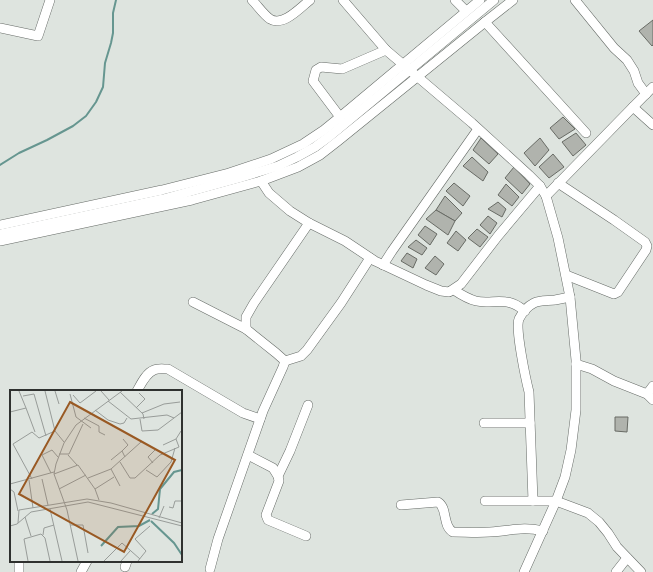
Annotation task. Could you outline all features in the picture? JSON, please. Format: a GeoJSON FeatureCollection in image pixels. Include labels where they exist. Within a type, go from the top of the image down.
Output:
{"type":"FeatureCollection","features":[{"type":"Feature","properties":{"kind":"street"},"geometry":{"type":"LineString","coordinates":[[0,28],[38,36],[50,0]]}},
{"type":"Feature","properties":{"kind":"street"},"geometry":{"type":"LineString","coordinates":[[252,0],[270,19],[281,21],[288,18],[310,0]]}},
{"type":"Feature","properties":{"kind":"street"},"geometry":{"type":"LineString","coordinates":[[343,0],[386,50],[418,76],[529,175],[540,186],[546,196],[558,238],[570,297],[576,364],[576,410],[571,450],[565,477],[556,501],[524,572]]}},
{"type":"Feature","properties":{"kind":"street"},"geometry":{"type":"LineString","coordinates":[[455,0],[466,11]]}},
{"type":"Feature","properties":{"kind":"street"},"geometry":{"type":"LineString","coordinates":[[0,234],[163,199],[239,178],[278,166],[297,158],[330,136],[389,88],[406,67],[466,11],[480,0]]}},
{"type":"Feature","properties":{"kind":"street"},"geometry":{"type":"LineString","coordinates":[[0,225],[162,190],[229,173],[271,159],[303,144],[324,130],[494,0]]}},
{"type":"Feature","properties":{"kind":"street"},"geometry":{"type":"LineString","coordinates":[[0,241],[192,200],[261,181],[298,167],[320,155],[513,0]]}},
{"type":"Feature","properties":{"kind":"street"},"geometry":{"type":"LineString","coordinates":[[546,196],[650,90],[638,83],[634,71],[627,60],[614,48],[575,0]]}},
{"type":"Feature","properties":{"kind":"street"},"geometry":{"type":"LineString","coordinates":[[485,22],[586,133]]}},
{"type":"Feature","properties":{"kind":"street"},"geometry":{"type":"LineString","coordinates":[[340,117],[313,81],[316,70],[321,67],[342,69],[386,50]]}},
{"type":"Feature","properties":{"kind":"street"},"geometry":{"type":"LineString","coordinates":[[633,107],[653,125]]}},
{"type":"Feature","properties":{"kind":"street"},"geometry":{"type":"LineString","coordinates":[[383,265],[478,129]]}},
{"type":"Feature","properties":{"kind":"street"},"geometry":{"type":"LineString","coordinates":[[261,181],[269,193],[290,211],[309,223],[345,241],[383,265],[441,291],[449,292],[461,284],[540,186]]}},
{"type":"Feature","properties":{"kind":"street"},"geometry":{"type":"LineString","coordinates":[[558,183],[614,220],[645,242],[647,246],[646,250],[618,292],[614,294],[566,275]]}},
{"type":"Feature","properties":{"kind":"street"},"geometry":{"type":"LineString","coordinates":[[246,329],[246,317],[254,303],[309,223]]}},
{"type":"Feature","properties":{"kind":"street"},"geometry":{"type":"LineString","coordinates":[[284,361],[301,356],[308,350],[370,258]]}},
{"type":"Feature","properties":{"kind":"street"},"geometry":{"type":"LineString","coordinates":[[454,290],[461,295],[476,301],[488,303],[513,303],[525,311]]}},
{"type":"Feature","properties":{"kind":"street"},"geometry":{"type":"LineString","coordinates":[[533,501],[529,392],[519,334],[519,320],[525,311],[533,304],[541,301],[570,297]]}},
{"type":"Feature","properties":{"kind":"street"},"geometry":{"type":"LineString","coordinates":[[194,302],[246,329],[284,361]]}},
{"type":"Feature","properties":{"kind":"street"},"geometry":{"type":"LineString","coordinates":[[210,569],[218,539],[260,419],[283,367],[284,361]]}},
{"type":"Feature","properties":{"kind":"street"},"geometry":{"type":"LineString","coordinates":[[576,364],[592,369],[614,381],[650,397],[653,386]]}},
{"type":"Feature","properties":{"kind":"street"},"geometry":{"type":"LineString","coordinates":[[138,390],[143,380],[155,369],[168,369],[243,414],[260,419]]}},
{"type":"Feature","properties":{"kind":"street"},"geometry":{"type":"LineString","coordinates":[[278,476],[290,451],[308,405]]}},
{"type":"Feature","properties":{"kind":"street"},"geometry":{"type":"LineString","coordinates":[[484,423],[530,423]]}},
{"type":"Feature","properties":{"kind":"street"},"geometry":{"type":"LineString","coordinates":[[248,455],[273,468],[278,476],[279,481],[267,511],[266,517],[268,520],[306,536]]}},
{"type":"Feature","properties":{"kind":"street"},"geometry":{"type":"LineString","coordinates":[[485,501],[556,501],[588,513],[599,522],[617,547],[641,572]]}},
{"type":"Feature","properties":{"kind":"street"},"geometry":{"type":"LineString","coordinates":[[401,506],[438,502],[443,507],[449,530],[453,532],[491,532],[518,528],[543,531]]}},
{"type":"Feature","properties":{"kind":"street"},"geometry":{"type":"LineString","coordinates":[[616,572],[627,558]]}},
{"type":"Feature","properties":{"kind":"street"},"geometry":{"type":"LineString","coordinates":[[81,572],[86,562]]}},
{"type":"Feature","properties":{"kind":"building"},"geometry":{"type":"Polygon","coordinates":[[[653,20],[653,45],[652,46],[639,31],[653,20]]]}},
{"type":"Feature","properties":{"kind":"building"},"geometry":{"type":"Polygon","coordinates":[[[563,117],[575,129],[559,139],[550,128],[563,117]]]}},
{"type":"Feature","properties":{"kind":"building"},"geometry":{"type":"Polygon","coordinates":[[[576,133],[586,145],[573,156],[562,142],[576,133]]]}},
{"type":"Feature","properties":{"kind":"building"},"geometry":{"type":"Polygon","coordinates":[[[481,138],[498,154],[489,164],[473,150],[481,138]]]}},
{"type":"Feature","properties":{"kind":"building"},"geometry":{"type":"Polygon","coordinates":[[[540,138],[549,150],[535,166],[524,153],[540,138]]]}},
{"type":"Feature","properties":{"kind":"building"},"geometry":{"type":"Polygon","coordinates":[[[553,154],[564,167],[549,178],[539,167],[553,154]]]}},
{"type":"Feature","properties":{"kind":"building"},"geometry":{"type":"Polygon","coordinates":[[[472,157],[488,172],[483,181],[463,166],[472,157]]]}},
{"type":"Feature","properties":{"kind":"building"},"geometry":{"type":"Polygon","coordinates":[[[514,167],[530,184],[522,194],[505,178],[514,167]]]}},
{"type":"Feature","properties":{"kind":"building"},"geometry":{"type":"Polygon","coordinates":[[[454,183],[470,196],[463,206],[446,191],[454,183]]]}},
{"type":"Feature","properties":{"kind":"building"},"geometry":{"type":"Polygon","coordinates":[[[506,184],[519,197],[512,206],[498,195],[506,184]]]}},
{"type":"Feature","properties":{"kind":"building"},"geometry":{"type":"Polygon","coordinates":[[[445,196],[462,213],[455,221],[436,210],[445,196]]]}},
{"type":"Feature","properties":{"kind":"building"},"geometry":{"type":"Polygon","coordinates":[[[498,202],[506,209],[502,217],[488,209],[498,202]]]}},
{"type":"Feature","properties":{"kind":"building"},"geometry":{"type":"Polygon","coordinates":[[[436,210],[455,221],[448,235],[426,219],[436,210]]]}},
{"type":"Feature","properties":{"kind":"building"},"geometry":{"type":"Polygon","coordinates":[[[488,216],[497,223],[490,234],[480,225],[488,216]]]}},
{"type":"Feature","properties":{"kind":"building"},"geometry":{"type":"Polygon","coordinates":[[[425,226],[437,234],[430,245],[418,235],[425,226]]]}},
{"type":"Feature","properties":{"kind":"building"},"geometry":{"type":"Polygon","coordinates":[[[477,229],[488,237],[480,247],[468,238],[477,229]]]}},
{"type":"Feature","properties":{"kind":"building"},"geometry":{"type":"Polygon","coordinates":[[[456,231],[466,240],[458,251],[447,243],[456,231]]]}},
{"type":"Feature","properties":{"kind":"building"},"geometry":{"type":"Polygon","coordinates":[[[416,240],[427,248],[422,255],[408,247],[416,240]]]}},
{"type":"Feature","properties":{"kind":"building"},"geometry":{"type":"Polygon","coordinates":[[[407,253],[417,259],[413,268],[401,261],[407,253]]]}},
{"type":"Feature","properties":{"kind":"building"},"geometry":{"type":"Polygon","coordinates":[[[435,256],[444,264],[436,275],[425,268],[435,256]]]}},
{"type":"Feature","properties":{"kind":"building"},"geometry":{"type":"Polygon","coordinates":[[[615,417],[628,417],[627,432],[615,431],[615,417]]]}},
{"type":"Feature","properties":{"kind":"waterway"},"geometry":{"type":"LineString","coordinates":[[0,165],[19,153],[73,126],[86,116],[96,102],[103,87],[105,63],[113,33],[113,13],[116,0]]}}]}
